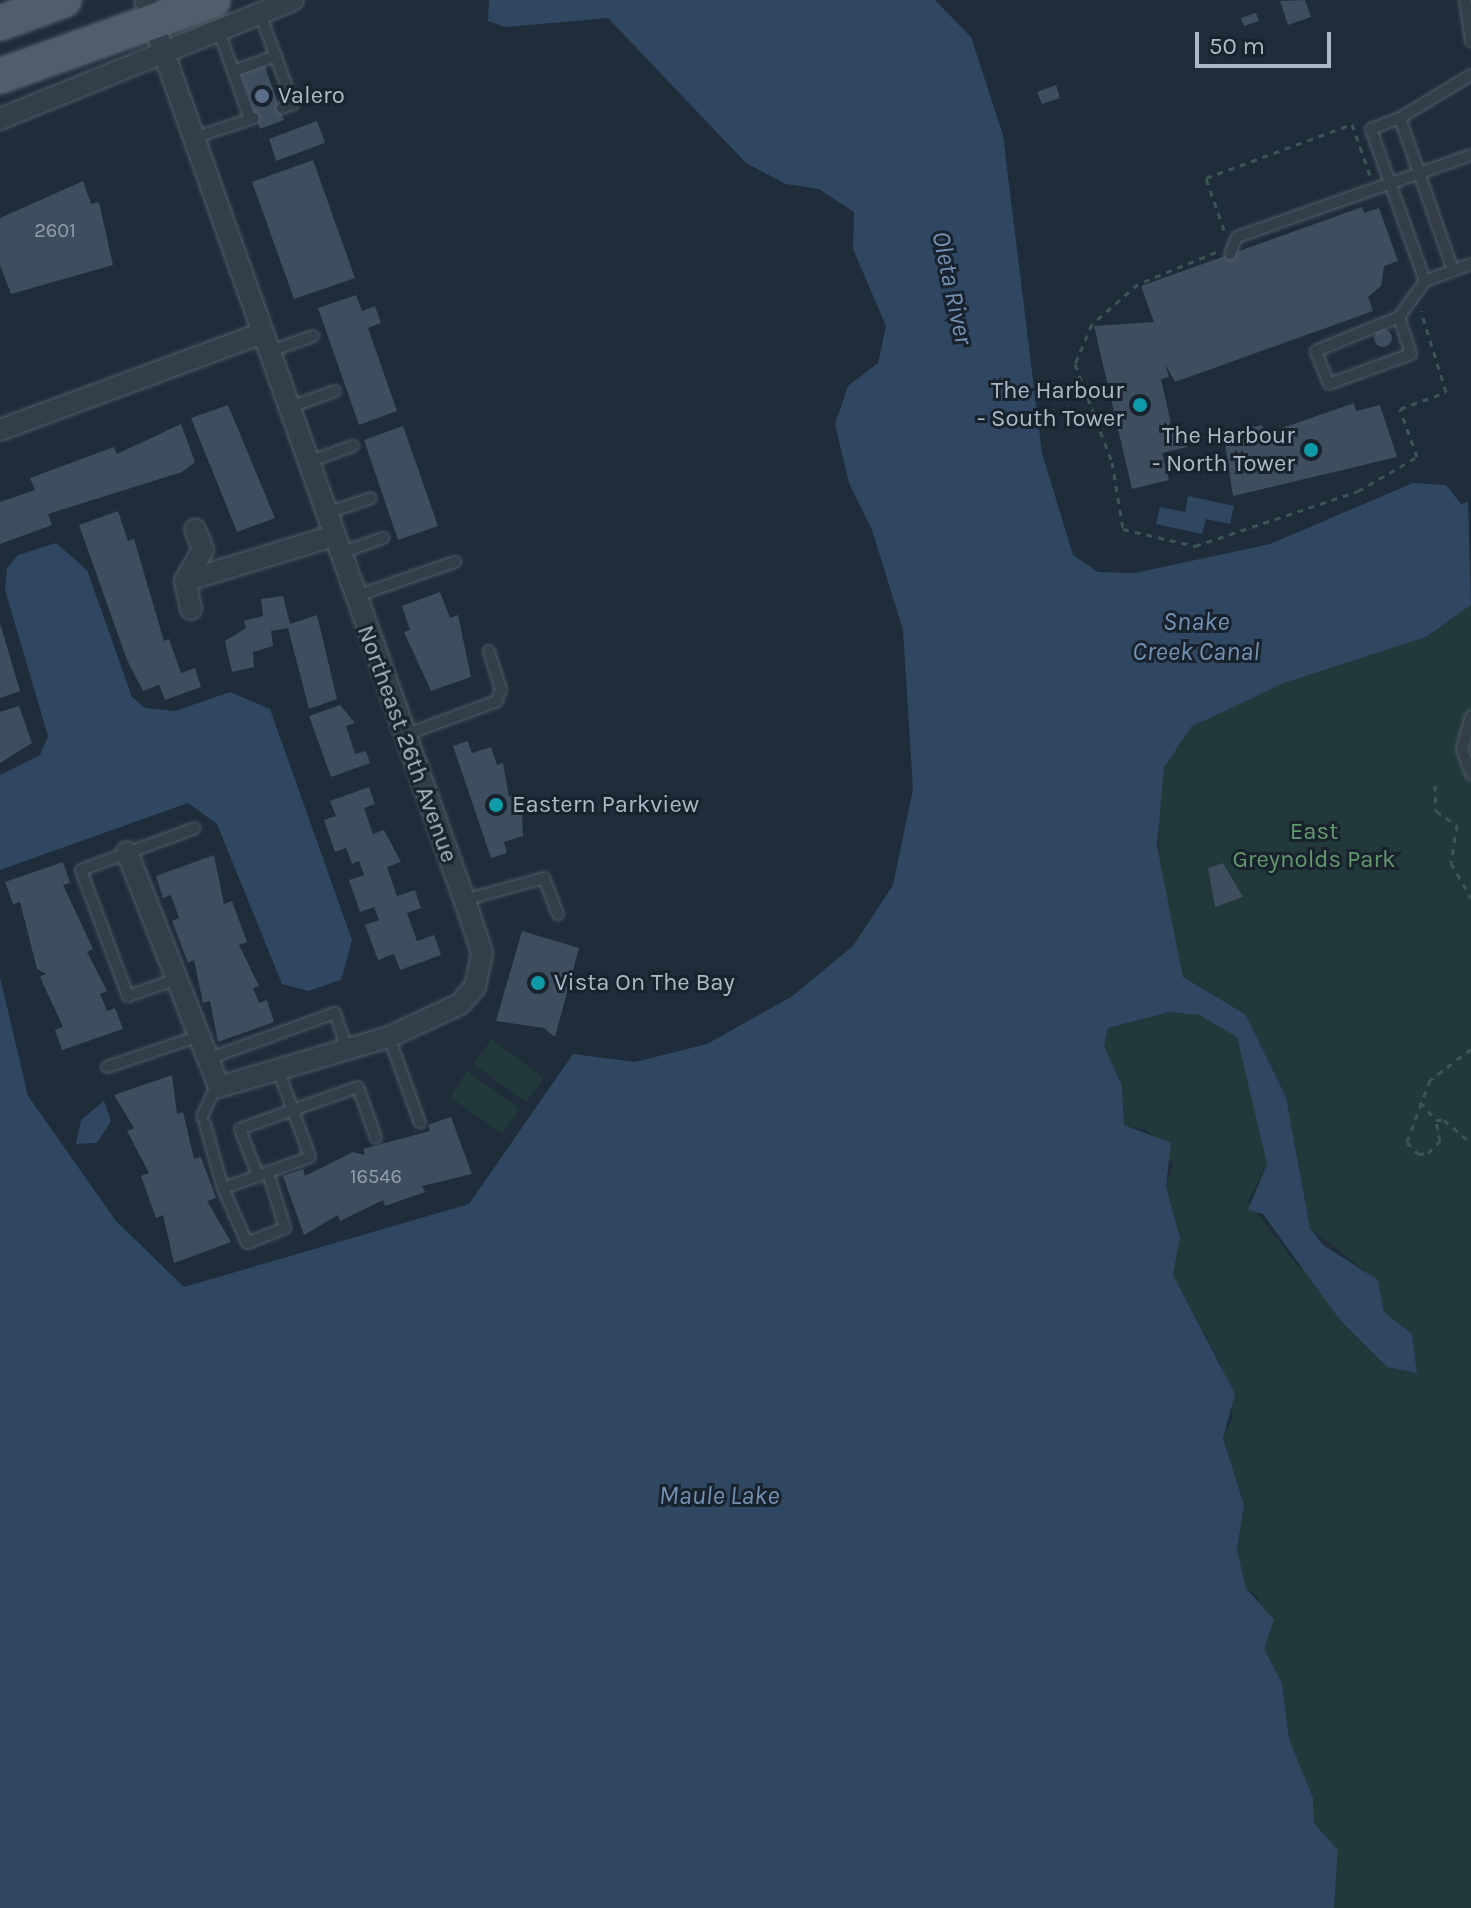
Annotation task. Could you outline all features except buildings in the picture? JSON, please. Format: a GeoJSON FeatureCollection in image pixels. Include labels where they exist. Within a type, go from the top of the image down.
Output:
{"type":"FeatureCollection","features":[{"type":"Feature","properties":{"kind":"main road"},"geometry":{"type":"LineString","coordinates":[[0,23],[64,0]]}},
{"type":"Feature","properties":{"kind":"main road"},"geometry":{"type":"LineString","coordinates":[[0,76],[149,11],[213,0]]}},
{"type":"Feature","properties":{"kind":"street"},"geometry":{"type":"LineString","coordinates":[[0,119],[164,57],[293,0]]}},
{"type":"Feature","properties":{"kind":"street","name":"Northeast 26th Avenue"},"geometry":{"type":"LineString","coordinates":[[149,11],[263,344],[482,953],[475,987],[460,1004],[389,1037],[347,1051],[279,1073],[216,1085]]}},
{"type":"Feature","properties":{"kind":"street"},"geometry":{"type":"LineString","coordinates":[[0,430],[263,344]]}},
{"type":"Feature","properties":{"kind":"street"},"geometry":{"type":"LineString","coordinates":[[191,609],[185,581],[203,550],[195,529]]}},
{"type":"Feature","properties":{"kind":"street"},"geometry":{"type":"LineString","coordinates":[[185,581],[336,545]]}},
{"type":"Feature","properties":{"kind":"street"},"geometry":{"type":"LineString","coordinates":[[127,852],[216,1085]]}},
{"type":"Feature","properties":{"kind":"lane"},"geometry":{"type":"LineString","coordinates":[[1465,0],[1471,42]]}},
{"type":"Feature","properties":{"kind":"lane"},"geometry":{"type":"LineString","coordinates":[[261,16],[293,104],[282,108]]}},
{"type":"Feature","properties":{"kind":"lane"},"geometry":{"type":"LineString","coordinates":[[193,138],[252,118],[220,34]]}},
{"type":"Feature","properties":{"kind":"lane"},"geometry":{"type":"LineString","coordinates":[[234,71],[276,56]]}},
{"type":"Feature","properties":{"kind":"lane"},"geometry":{"type":"LineString","coordinates":[[1425,281],[1371,129],[1400,118],[1471,75]]}},
{"type":"Feature","properties":{"kind":"lane"},"geometry":{"type":"LineString","coordinates":[[1400,118],[1453,270]]}},
{"type":"Feature","properties":{"kind":"lane"},"geometry":{"type":"LineString","coordinates":[[1230,254],[1237,237],[1471,155]]}},
{"type":"Feature","properties":{"kind":"lane"},"geometry":{"type":"LineString","coordinates":[[1399,317],[1411,354],[1329,384],[1316,351],[1399,317],[1425,281],[1471,264]]}},
{"type":"Feature","properties":{"kind":"lane"},"geometry":{"type":"LineString","coordinates":[[263,344],[313,336]]}},
{"type":"Feature","properties":{"kind":"lane"},"geometry":{"type":"LineString","coordinates":[[286,408],[335,391]]}},
{"type":"Feature","properties":{"kind":"lane"},"geometry":{"type":"LineString","coordinates":[[306,463],[353,446]]}},
{"type":"Feature","properties":{"kind":"lane"},"geometry":{"type":"LineString","coordinates":[[325,514],[371,498]]}},
{"type":"Feature","properties":{"kind":"lane"},"geometry":{"type":"LineString","coordinates":[[336,545],[383,538]]}},
{"type":"Feature","properties":{"kind":"lane"},"geometry":{"type":"LineString","coordinates":[[354,597],[455,562]]}},
{"type":"Feature","properties":{"kind":"lane"},"geometry":{"type":"LineString","coordinates":[[403,736],[497,701],[501,689],[489,651]]}},
{"type":"Feature","properties":{"kind":"lane"},"geometry":{"type":"LineString","coordinates":[[1471,716],[1462,749],[1471,774]]}},
{"type":"Feature","properties":{"kind":"lane"},"geometry":{"type":"LineString","coordinates":[[174,980],[128,996],[81,870],[195,828]]}},
{"type":"Feature","properties":{"kind":"lane"},"geometry":{"type":"LineString","coordinates":[[464,900],[544,878],[558,914]]}},
{"type":"Feature","properties":{"kind":"lane"},"geometry":{"type":"LineString","coordinates":[[205,1060],[335,1013],[347,1051]]}},
{"type":"Feature","properties":{"kind":"lane"},"geometry":{"type":"LineString","coordinates":[[107,1067],[196,1037]]}},
{"type":"Feature","properties":{"kind":"lane"},"geometry":{"type":"LineString","coordinates":[[389,1037],[420,1123]]}},
{"type":"Feature","properties":{"kind":"lane"},"geometry":{"type":"LineString","coordinates":[[223,1188],[310,1157],[279,1073]]}},
{"type":"Feature","properties":{"kind":"lane"},"geometry":{"type":"LineString","coordinates":[[216,1085],[203,1120],[240,1238],[269,1236],[286,1221],[240,1129],[358,1087],[376,1138]]}},
{"type":"Feature","properties":{"kind":"path"},"geometry":{"type":"LineString","coordinates":[[1371,178],[1352,124],[1206,178],[1224,230],[1214,257],[1138,284],[1092,324],[1075,364],[1112,462],[1123,529],[1195,546],[1333,501],[1417,457],[1400,409],[1446,392],[1422,306]]}},
{"type":"Feature","properties":{"kind":"path"},"geometry":{"type":"LineString","coordinates":[[1435,785],[1436,811],[1457,825],[1451,863],[1471,898]]}},
{"type":"Feature","properties":{"kind":"path"},"geometry":{"type":"LineString","coordinates":[[1436,1120],[1440,1141],[1418,1154],[1407,1142],[1419,1101],[1443,1064],[1471,1049]]}},
{"type":"Feature","properties":{"kind":"path"},"geometry":{"type":"LineString","coordinates":[[1419,1101],[1436,1120],[1471,1143]]}},
{"type":"Feature","properties":{"kind":"green space","name":"East Greynolds Park"},"geometry":{"type":"Polygon","coordinates":[[[1471,605],[1471,1908],[1334,1908],[1338,1850],[1314,1823],[1313,1798],[1289,1739],[1282,1683],[1264,1649],[1258,1597],[1246,1588],[1237,1550],[1244,1505],[1223,1438],[1233,1418],[1221,1365],[1173,1275],[1180,1238],[1166,1186],[1173,1165],[1147,1130],[1124,1126],[1122,1086],[1104,1046],[1108,1028],[1169,1012],[1199,1015],[1238,1037],[1267,1164],[1248,1201],[1296,1264],[1416,1364],[1412,1334],[1384,1312],[1365,1271],[1310,1228],[1286,1097],[1245,1014],[1183,977],[1159,877],[1159,815],[1164,768],[1191,727],[1284,683],[1426,637],[1471,605]]]}},
{"type":"Feature","properties":{"kind":"green space"},"geometry":{"type":"Polygon","coordinates":[[[492,1039],[544,1078],[526,1102],[473,1064],[492,1039]]]}},
{"type":"Feature","properties":{"kind":"green space"},"geometry":{"type":"Polygon","coordinates":[[[467,1071],[520,1109],[502,1134],[450,1097],[467,1071]]]}},
{"type":"Feature","properties":{"kind":"water","name":"Maule Lake"},"geometry":{"type":"Polygon","coordinates":[[[489,0],[935,0],[971,37],[1003,135],[1042,453],[1073,555],[1098,572],[1135,573],[1270,544],[1413,483],[1446,485],[1461,504],[1468,502],[1471,605],[1426,637],[1284,683],[1191,727],[1164,768],[1157,846],[1183,977],[1245,1014],[1286,1097],[1310,1228],[1323,1245],[1378,1280],[1384,1312],[1412,1334],[1417,1373],[1387,1367],[1340,1320],[1263,1214],[1248,1210],[1267,1164],[1237,1037],[1199,1015],[1169,1012],[1108,1028],[1104,1046],[1122,1086],[1124,1125],[1171,1143],[1166,1186],[1180,1238],[1173,1275],[1235,1394],[1223,1438],[1244,1505],[1237,1550],[1246,1588],[1274,1620],[1264,1649],[1282,1683],[1289,1739],[1313,1798],[1314,1823],[1338,1850],[1334,1908],[0,1908],[0,977],[28,1096],[116,1221],[184,1287],[469,1204],[573,1054],[635,1062],[707,1044],[791,997],[853,946],[893,885],[913,789],[903,630],[872,530],[849,483],[835,424],[848,386],[878,363],[886,326],[853,249],[854,212],[819,189],[786,184],[746,163],[608,18],[505,27],[488,21],[489,0]]]}},
{"type":"Feature","properties":{"kind":"water"},"geometry":{"type":"Polygon","coordinates":[[[1188,496],[1234,506],[1230,524],[1206,519],[1202,534],[1156,524],[1160,507],[1185,512],[1188,496]]]}},
{"type":"Feature","properties":{"kind":"water"},"geometry":{"type":"Polygon","coordinates":[[[56,543],[87,570],[132,697],[145,708],[175,711],[230,692],[270,709],[352,940],[341,980],[308,991],[282,984],[217,824],[188,803],[0,870],[0,775],[40,755],[48,736],[5,590],[7,568],[18,555],[56,543]]]}},
{"type":"Feature","properties":{"kind":"water"},"geometry":{"type":"Polygon","coordinates":[[[104,1101],[111,1121],[97,1143],[76,1144],[81,1120],[104,1101]]]}},
{"type":"Feature","properties":{"kind":"place","name":"Valero"},"geometry":{"type":"Point","coordinates":[262,96]}},
{"type":"Feature","properties":{"kind":"place","name":"The Harbour - South Tower"},"geometry":{"type":"Point","coordinates":[1140,405]}},
{"type":"Feature","properties":{"kind":"place","name":"The Harbour - North Tower"},"geometry":{"type":"Point","coordinates":[1311,450]}},
{"type":"Feature","properties":{"kind":"place","name":"Eastern Parkview"},"geometry":{"type":"Point","coordinates":[496,805]}},
{"type":"Feature","properties":{"kind":"place","name":"Vista On The Bay"},"geometry":{"type":"Point","coordinates":[538,983]}},
{"type":"Feature","properties":{"kind":"water label","name":"Oleta River"},"geometry":{"type":"Point","coordinates":[952,288]}},
{"type":"Feature","properties":{"kind":"water label","name":"Snake Creek Canal"},"geometry":{"type":"Point","coordinates":[1196,637]}}]}
